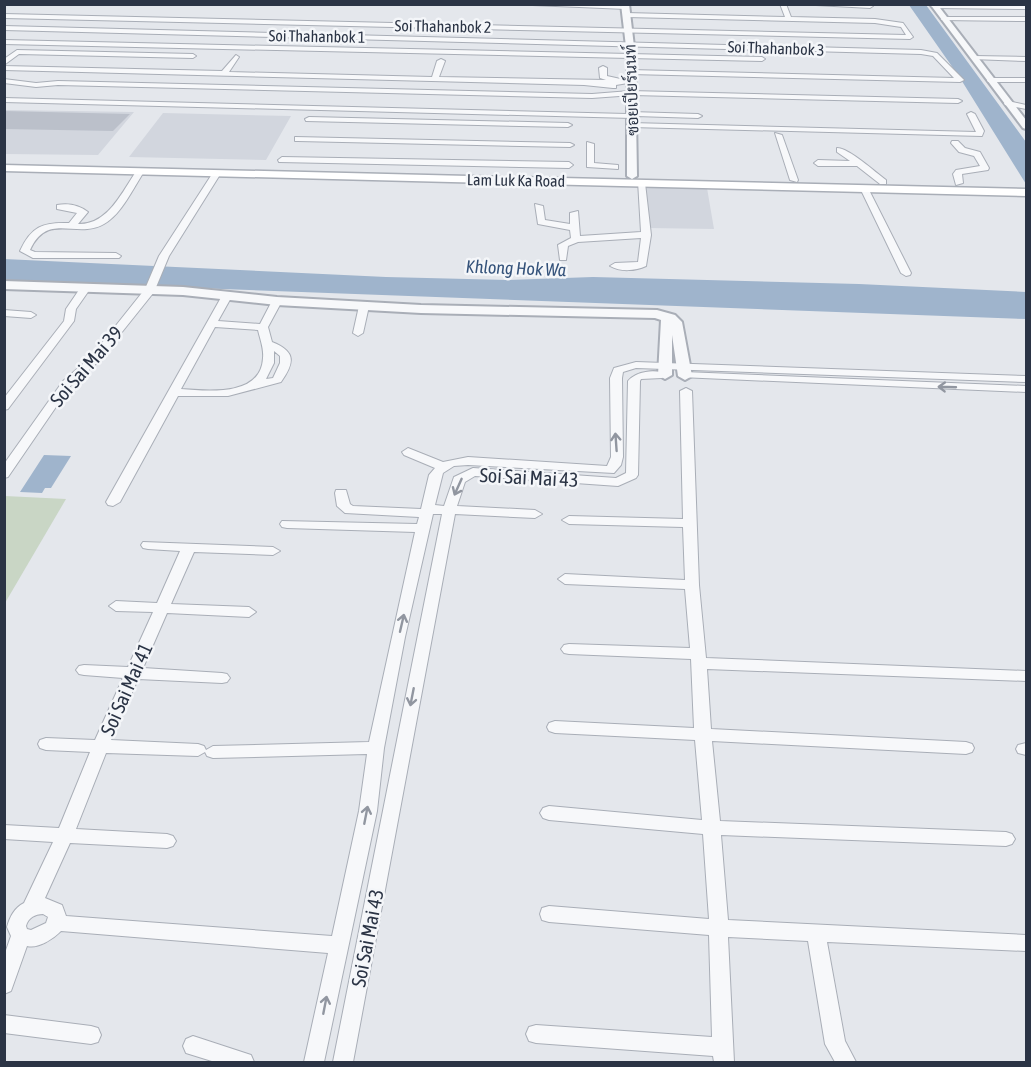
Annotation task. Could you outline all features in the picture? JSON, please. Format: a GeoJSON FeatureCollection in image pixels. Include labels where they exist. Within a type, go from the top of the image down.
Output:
{"type":"FeatureCollection","features":[{"type":"Feature","properties":{"kind":"main road","name":"Lam Luk Ka Road"},"geometry":{"type":"LineString","coordinates":[[4,161],[864,188],[1024,189]]}},
{"type":"Feature","properties":{"kind":"main road","name":"Lam Luk Ka Road"},"geometry":{"type":"LineString","coordinates":[[4,168],[140,172],[392,174],[450,167],[597,172],[637,180],[959,183],[1024,189]]}},
{"type":"Feature","properties":{"kind":"street"},"geometry":{"type":"LineString","coordinates":[[512,4],[625,9],[688,17],[699,32]]}},
{"type":"Feature","properties":{"kind":"street"},"geometry":{"type":"LineString","coordinates":[[783,4],[788,17]]}},
{"type":"Feature","properties":{"kind":"street"},"geometry":{"type":"LineString","coordinates":[[801,4],[870,6]]}},
{"type":"Feature","properties":{"kind":"street"},"geometry":{"type":"LineString","coordinates":[[933,5],[1026,7]]}},
{"type":"Feature","properties":{"kind":"street"},"geometry":{"type":"LineString","coordinates":[[933,5],[1026,126]]}},
{"type":"Feature","properties":{"kind":"street","name":"ซอยเปียร์นนท์"},"geometry":{"type":"LineString","coordinates":[[625,9],[629,31],[631,118],[637,180]]}},
{"type":"Feature","properties":{"kind":"street","name":"Soi Thahanbok 2"},"geometry":{"type":"LineString","coordinates":[[4,16],[629,31],[910,35],[906,27],[901,24],[875,21],[688,17]]}},
{"type":"Feature","properties":{"kind":"street"},"geometry":{"type":"LineString","coordinates":[[943,19],[1026,19]]}},
{"type":"Feature","properties":{"kind":"street","name":"Soi Thahanbok 1"},"geometry":{"type":"LineString","coordinates":[[4,28],[630,52]]}},
{"type":"Feature","properties":{"kind":"street"},"geometry":{"type":"LineString","coordinates":[[4,42],[504,54],[630,52],[762,59]]}},
{"type":"Feature","properties":{"kind":"street","name":"Soi Thahanbok 3"},"geometry":{"type":"LineString","coordinates":[[630,52],[921,51],[935,54],[960,80],[630,87]]}},
{"type":"Feature","properties":{"kind":"street"},"geometry":{"type":"LineString","coordinates":[[4,65],[17,52],[201,56]]}},
{"type":"Feature","properties":{"kind":"street"},"geometry":{"type":"LineString","coordinates":[[4,56],[13,56]]}},
{"type":"Feature","properties":{"kind":"street"},"geometry":{"type":"LineString","coordinates":[[224,57],[247,57]]}},
{"type":"Feature","properties":{"kind":"street"},"geometry":{"type":"LineString","coordinates":[[225,74],[236,57]]}},
{"type":"Feature","properties":{"kind":"street"},"geometry":{"type":"LineString","coordinates":[[974,58],[1026,59]]}},
{"type":"Feature","properties":{"kind":"street"},"geometry":{"type":"LineString","coordinates":[[430,61],[452,61]]}},
{"type":"Feature","properties":{"kind":"street"},"geometry":{"type":"LineString","coordinates":[[435,79],[441,61]]}},
{"type":"Feature","properties":{"kind":"street"},"geometry":{"type":"LineString","coordinates":[[4,65],[225,74],[584,83],[958,101]]}},
{"type":"Feature","properties":{"kind":"street"},"geometry":{"type":"LineString","coordinates":[[603,68],[604,78],[630,87]]}},
{"type":"Feature","properties":{"kind":"street"},"geometry":{"type":"LineString","coordinates":[[991,80],[1026,80]]}},
{"type":"Feature","properties":{"kind":"street"},"geometry":{"type":"LineString","coordinates":[[4,81],[36,85],[58,83],[592,96],[630,87]]}},
{"type":"Feature","properties":{"kind":"street"},"geometry":{"type":"LineString","coordinates":[[4,100],[631,118],[979,134],[981,131],[971,114]]}},
{"type":"Feature","properties":{"kind":"street"},"geometry":{"type":"LineString","coordinates":[[1008,103],[1026,107]]}},
{"type":"Feature","properties":{"kind":"street"},"geometry":{"type":"LineString","coordinates":[[631,118],[698,116]]}},
{"type":"Feature","properties":{"kind":"street"},"geometry":{"type":"LineString","coordinates":[[309,118],[568,125]]}},
{"type":"Feature","properties":{"kind":"street"},"geometry":{"type":"LineString","coordinates":[[450,167],[459,122]]}},
{"type":"Feature","properties":{"kind":"street"},"geometry":{"type":"LineString","coordinates":[[778,135],[794,180]]}},
{"type":"Feature","properties":{"kind":"street"},"geometry":{"type":"LineString","coordinates":[[298,139],[570,145]]}},
{"type":"Feature","properties":{"kind":"street"},"geometry":{"type":"LineString","coordinates":[[954,143],[962,150],[977,154],[985,168],[959,172],[957,174],[959,183]]}},
{"type":"Feature","properties":{"kind":"street"},"geometry":{"type":"LineString","coordinates":[[590,144],[589,164],[597,172],[615,167]]}},
{"type":"Feature","properties":{"kind":"street"},"geometry":{"type":"LineString","coordinates":[[840,150],[883,182]]}},
{"type":"Feature","properties":{"kind":"street"},"geometry":{"type":"LineString","coordinates":[[282,160],[450,167],[569,165]]}},
{"type":"Feature","properties":{"kind":"street"},"geometry":{"type":"LineString","coordinates":[[818,163],[861,164]]}},
{"type":"Feature","properties":{"kind":"street"},"geometry":{"type":"LineString","coordinates":[[116,256],[27,254],[26,248],[40,230],[72,225],[92,225],[103,221],[140,172]]}},
{"type":"Feature","properties":{"kind":"street","name":"Soi Sai Mai 39"},"geometry":{"type":"LineString","coordinates":[[4,474],[67,383],[94,360],[151,289],[164,256],[217,173]]}},
{"type":"Feature","properties":{"kind":"street"},"geometry":{"type":"LineString","coordinates":[[615,266],[641,266],[646,235],[637,180]]}},
{"type":"Feature","properties":{"kind":"street"},"geometry":{"type":"LineString","coordinates":[[864,188],[906,273]]}},
{"type":"Feature","properties":{"kind":"street"},"geometry":{"type":"LineString","coordinates":[[538,206],[541,222],[574,228]]}},
{"type":"Feature","properties":{"kind":"street"},"geometry":{"type":"LineString","coordinates":[[60,207],[74,208],[82,212],[72,225]]}},
{"type":"Feature","properties":{"kind":"street"},"geometry":{"type":"LineString","coordinates":[[575,213],[576,239]]}},
{"type":"Feature","properties":{"kind":"street"},"geometry":{"type":"LineString","coordinates":[[563,258],[563,245],[576,239],[646,235]]}},
{"type":"Feature","properties":{"kind":"street"},"geometry":{"type":"LineString","coordinates":[[6,287],[151,289],[277,301],[499,312],[649,313],[670,318],[676,322],[685,371],[1026,379]]}},
{"type":"Feature","properties":{"kind":"street"},"geometry":{"type":"LineString","coordinates":[[5,407],[69,321],[71,309],[85,289]]}},
{"type":"Feature","properties":{"kind":"street"},"geometry":{"type":"LineString","coordinates":[[112,502],[227,296]]}},
{"type":"Feature","properties":{"kind":"street"},"geometry":{"type":"LineString","coordinates":[[251,386],[268,365],[268,345],[263,327],[277,301]]}},
{"type":"Feature","properties":{"kind":"street"},"geometry":{"type":"LineString","coordinates":[[358,333],[364,306]]}},
{"type":"Feature","properties":{"kind":"street"},"geometry":{"type":"LineString","coordinates":[[4,313],[31,315]]}},
{"type":"Feature","properties":{"kind":"street"},"geometry":{"type":"LineString","coordinates":[[314,1062],[368,811],[376,748],[435,475],[442,466],[450,462],[468,461],[610,470],[615,465],[617,457],[614,421],[618,370],[636,365],[665,370],[664,322],[670,318]]}},
{"type":"Feature","properties":{"kind":"street"},"geometry":{"type":"LineString","coordinates":[[210,324],[263,327]]}},
{"type":"Feature","properties":{"kind":"street"},"geometry":{"type":"LineString","coordinates":[[173,392],[239,393],[251,386],[277,380],[287,366],[287,357],[280,349],[268,345]]}},
{"type":"Feature","properties":{"kind":"street","name":"Soi Sai Mai 43"},"geometry":{"type":"LineString","coordinates":[[343,1062],[449,510],[459,480],[473,472],[606,482],[626,479],[632,475],[634,381],[638,376],[665,370],[1026,389]]}},
{"type":"Feature","properties":{"kind":"street"},"geometry":{"type":"LineString","coordinates":[[536,1034],[723,1055],[713,828],[701,734],[699,658],[692,585],[686,391]]}},
{"type":"Feature","properties":{"kind":"street"},"geometry":{"type":"LineString","coordinates":[[408,452],[442,466]]}},
{"type":"Feature","properties":{"kind":"street"},"geometry":{"type":"LineString","coordinates":[[341,494],[344,507],[350,510],[426,517]]}},
{"type":"Feature","properties":{"kind":"street"},"geometry":{"type":"LineString","coordinates":[[287,524],[426,517],[449,510],[535,514]]}},
{"type":"Feature","properties":{"kind":"street"},"geometry":{"type":"LineString","coordinates":[[569,520],[689,523]]}},
{"type":"Feature","properties":{"kind":"street"},"geometry":{"type":"LineString","coordinates":[[148,545],[273,551]]}},
{"type":"Feature","properties":{"kind":"street","name":"Soi Sai Mai 41"},"geometry":{"type":"LineString","coordinates":[[31,908],[65,835],[100,747],[189,547]]}},
{"type":"Feature","properties":{"kind":"street"},"geometry":{"type":"LineString","coordinates":[[565,579],[692,585]]}},
{"type":"Feature","properties":{"kind":"street"},"geometry":{"type":"LineString","coordinates":[[116,606],[249,612]]}},
{"type":"Feature","properties":{"kind":"street"},"geometry":{"type":"LineString","coordinates":[[569,650],[1026,676]]}},
{"type":"Feature","properties":{"kind":"street"},"geometry":{"type":"LineString","coordinates":[[84,670],[222,678]]}},
{"type":"Feature","properties":{"kind":"street"},"geometry":{"type":"LineString","coordinates":[[555,727],[966,748]]}},
{"type":"Feature","properties":{"kind":"street"},"geometry":{"type":"LineString","coordinates":[[46,744],[205,751],[376,748]]}},
{"type":"Feature","properties":{"kind":"street"},"geometry":{"type":"LineString","coordinates":[[549,813],[713,828],[1006,839]]}},
{"type":"Feature","properties":{"kind":"street"},"geometry":{"type":"LineString","coordinates":[[4,832],[167,841]]}},
{"type":"Feature","properties":{"kind":"street"},"geometry":{"type":"LineString","coordinates":[[45,906],[51,908],[57,917],[56,923],[40,937],[33,939],[21,936],[16,927],[17,922],[31,908],[45,906]]}},
{"type":"Feature","properties":{"kind":"street"},"geometry":{"type":"LineString","coordinates":[[549,914],[719,928],[1026,943]]}},
{"type":"Feature","properties":{"kind":"street"},"geometry":{"type":"LineString","coordinates":[[56,923],[338,945]]}},
{"type":"Feature","properties":{"kind":"street"},"geometry":{"type":"LineString","coordinates":[[816,932],[835,1044],[846,1062]]}},
{"type":"Feature","properties":{"kind":"street"},"geometry":{"type":"LineString","coordinates":[[4,985],[21,936]]}},
{"type":"Feature","properties":{"kind":"street"},"geometry":{"type":"LineString","coordinates":[[4,1024],[91,1035]]}},
{"type":"Feature","properties":{"kind":"street"},"geometry":{"type":"LineString","coordinates":[[194,1046],[244,1062]]}},
{"type":"Feature","properties":{"kind":"shaded area"},"geometry":{"type":"Polygon","coordinates":[[[5,110],[134,112],[98,155],[5,154],[5,110]]]}},
{"type":"Feature","properties":{"kind":"shaded area"},"geometry":{"type":"Polygon","coordinates":[[[163,113],[291,116],[266,160],[129,157],[163,113]]]}},
{"type":"Feature","properties":{"kind":"shaded area"},"geometry":{"type":"Polygon","coordinates":[[[645,186],[707,188],[714,229],[649,228],[645,186]]]}},
{"type":"Feature","properties":{"kind":"green space"},"geometry":{"type":"Polygon","coordinates":[[[4,496],[66,499],[5,603],[4,496]]]}},
{"type":"Feature","properties":{"kind":"water"},"geometry":{"type":"Polygon","coordinates":[[[909,5],[926,5],[1026,142],[1026,184],[960,78],[909,5]]]}},
{"type":"Feature","properties":{"kind":"water"},"geometry":{"type":"Polygon","coordinates":[[[4,259],[386,277],[508,280],[593,277],[859,284],[1026,292],[1026,319],[5,281],[4,259]]]}},
{"type":"Feature","properties":{"kind":"water"},"geometry":{"type":"Polygon","coordinates":[[[44,455],[71,456],[51,488],[45,488],[42,493],[20,492],[44,455]]]}},
{"type":"Feature","properties":{"kind":"building"},"geometry":{"type":"Polygon","coordinates":[[[4,111],[130,114],[113,131],[4,129],[4,111]]]}},
{"type":"Feature","properties":{"kind":"water label","name":"Khlong Hok Wa"},"geometry":{"type":"Point","coordinates":[516,268]}}]}
